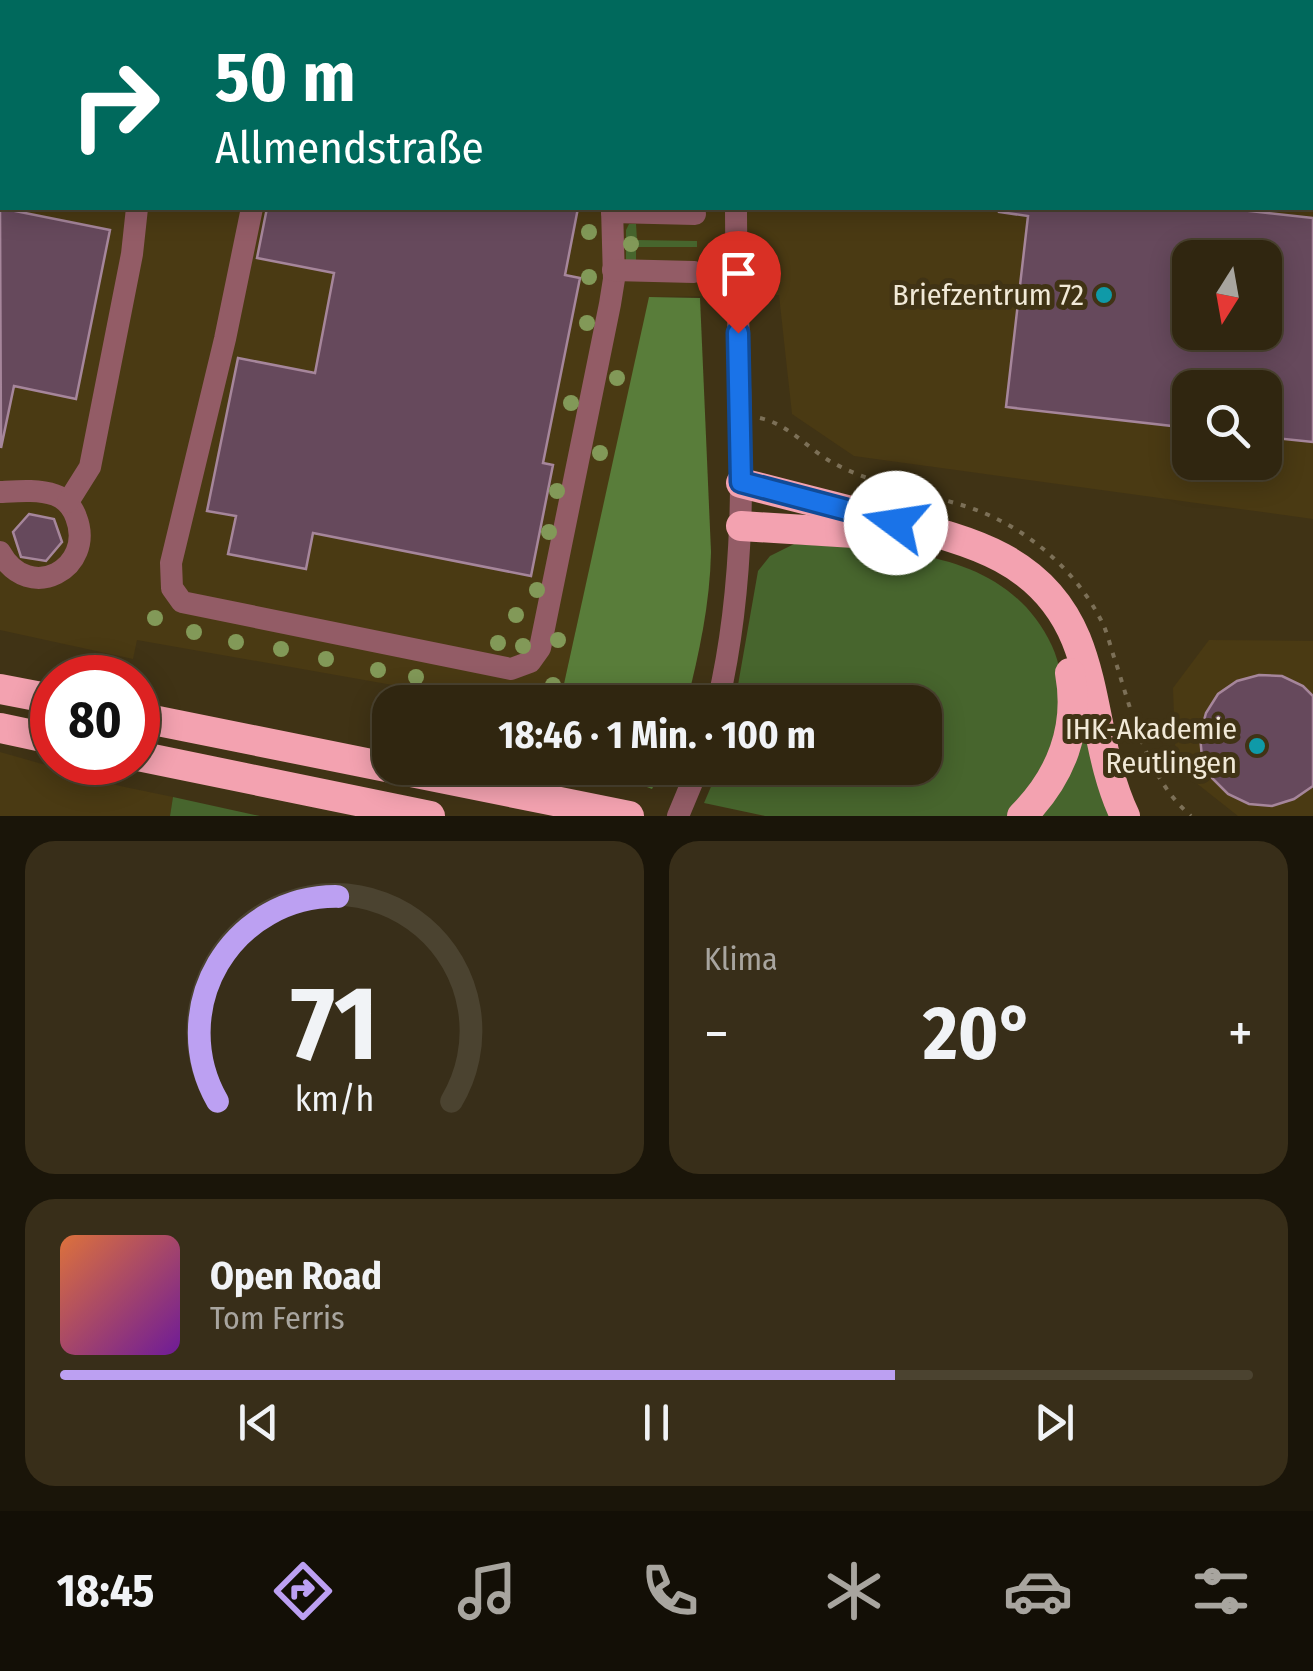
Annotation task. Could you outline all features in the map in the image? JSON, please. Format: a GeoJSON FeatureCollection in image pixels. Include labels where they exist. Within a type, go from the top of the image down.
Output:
{"type":"FeatureCollection","features":[{"type":"Feature","properties":{"kind":"highway"},"geometry":{"type":"LineString","coordinates":[[741,482],[966,541],[1004,557],[1038,582],[1074,636],[1084,662],[1111,781],[1125,816]]}},
{"type":"Feature","properties":{"kind":"highway"},"geometry":{"type":"LineString","coordinates":[[740,526],[854,534],[940,548],[988,565],[1030,595],[1066,652],[1074,706],[1058,770],[1022,816]]}},
{"type":"Feature","properties":{"kind":"highway"},"geometry":{"type":"LineString","coordinates":[[0,688],[30,694]]}},
{"type":"Feature","properties":{"kind":"highway"},"geometry":{"type":"LineString","coordinates":[[160,720],[630,816]]}},
{"type":"Feature","properties":{"kind":"highway"},"geometry":{"type":"LineString","coordinates":[[0,728],[30,734]]}},
{"type":"Feature","properties":{"kind":"highway"},"geometry":{"type":"LineString","coordinates":[[160,761],[430,816]]}},
{"type":"Feature","properties":{"kind":"street"},"geometry":{"type":"LineString","coordinates":[[68,502],[90,467],[132,254],[137,210]]}},
{"type":"Feature","properties":{"kind":"street"},"geometry":{"type":"LineString","coordinates":[[252,210],[171,563],[172,588],[182,602],[511,669],[530,662],[540,648],[610,304],[614,270],[612,210],[694,214]]}},
{"type":"Feature","properties":{"kind":"street"},"geometry":{"type":"LineString","coordinates":[[721,685],[737,589],[740,526],[736,210]]}},
{"type":"Feature","properties":{"kind":"street"},"geometry":{"type":"LineString","coordinates":[[614,270],[694,272]]}},
{"type":"Feature","properties":{"kind":"street"},"geometry":{"type":"LineString","coordinates":[[0,492],[56,496],[68,502],[80,530],[73,558],[45,579],[14,571],[0,552]]}},
{"type":"Feature","properties":{"kind":"street"},"geometry":{"type":"LineString","coordinates":[[678,816],[691,785]]}},
{"type":"Feature","properties":{"kind":"shaded area"},"geometry":{"type":"Polygon","coordinates":[[[0,210],[1313,210],[1313,519],[854,456],[792,414],[779,295],[650,297],[564,685],[392,685],[137,640],[134,655],[115,655],[0,630],[0,210]]]}},
{"type":"Feature","properties":{"kind":"shaded area"},"geometry":{"type":"Polygon","coordinates":[[[1209,640],[1313,641],[1313,816],[1238,816],[1176,767],[1173,688],[1209,640]]]}},
{"type":"Feature","properties":{"kind":"shaded area"},"geometry":{"type":"Polygon","coordinates":[[[0,752],[30,760],[30,785],[116,785],[173,797],[170,816],[0,816],[0,752]]]}},
{"type":"Feature","properties":{"kind":"green space"},"geometry":{"type":"Polygon","coordinates":[[[629,224],[636,224],[637,240],[697,241],[697,247],[636,247],[636,263],[626,261],[629,224]]]}},
{"type":"Feature","properties":{"kind":"green space"},"geometry":{"type":"Polygon","coordinates":[[[649,297],[700,298],[711,552],[706,609],[691,685],[564,685],[649,297]]]}},
{"type":"Feature","properties":{"kind":"green space"},"geometry":{"type":"Polygon","coordinates":[[[794,544],[868,548],[941,560],[975,571],[1005,589],[1031,613],[1056,655],[1063,687],[1064,720],[1061,736],[1012,816],[765,816],[704,803],[712,785],[942,785],[942,685],[738,685],[758,571],[770,556],[794,544]]]}},
{"type":"Feature","properties":{"kind":"green space"},"geometry":{"type":"Polygon","coordinates":[[[1088,735],[1110,816],[1035,816],[1078,737],[1088,735]]]}},
{"type":"Feature","properties":{"kind":"green space"},"geometry":{"type":"Polygon","coordinates":[[[173,797],[260,816],[170,816],[173,797]]]}},
{"type":"Feature","properties":{"kind":"building"},"geometry":{"type":"Polygon","coordinates":[[[0,210],[110,230],[76,399],[14,386],[1,448],[0,210]]]}},
{"type":"Feature","properties":{"kind":"building"},"geometry":{"type":"Polygon","coordinates":[[[267,210],[578,210],[565,275],[580,278],[543,463],[553,465],[531,576],[313,533],[306,569],[228,554],[236,516],[207,511],[238,358],[315,373],[334,273],[257,258],[267,210]]]}},
{"type":"Feature","properties":{"kind":"building","name":"Briefzentrum 72"},"geometry":{"type":"Polygon","coordinates":[[[999,210],[1241,210],[1313,218],[1313,442],[1282,439],[1282,370],[1172,370],[1172,426],[1006,407],[1028,216],[999,210]]]}},
{"type":"Feature","properties":{"kind":"building"},"geometry":{"type":"Polygon","coordinates":[[[29,514],[54,519],[62,542],[46,561],[21,557],[13,532],[29,514]]]}},
{"type":"Feature","properties":{"kind":"building","name":"IHK-Akademie Reutlingen"},"geometry":{"type":"Polygon","coordinates":[[[1259,675],[1282,676],[1313,696],[1313,786],[1294,799],[1272,806],[1249,804],[1228,794],[1212,778],[1202,758],[1200,735],[1206,713],[1218,694],[1237,681],[1259,675]]]}},
{"type":"Feature","properties":{"kind":"place","name":"Briefzentrum 72"},"geometry":{"type":"Point","coordinates":[1104,295]}},
{"type":"Feature","properties":{"kind":"place","name":"IHK-Akademie Reutlingen"},"geometry":{"type":"Point","coordinates":[1257,746]}},
{"type":"Feature","properties":{"kind":"route"},"geometry":{"type":"LineString","coordinates":[[738,333],[741,482],[896,523]]}}]}
